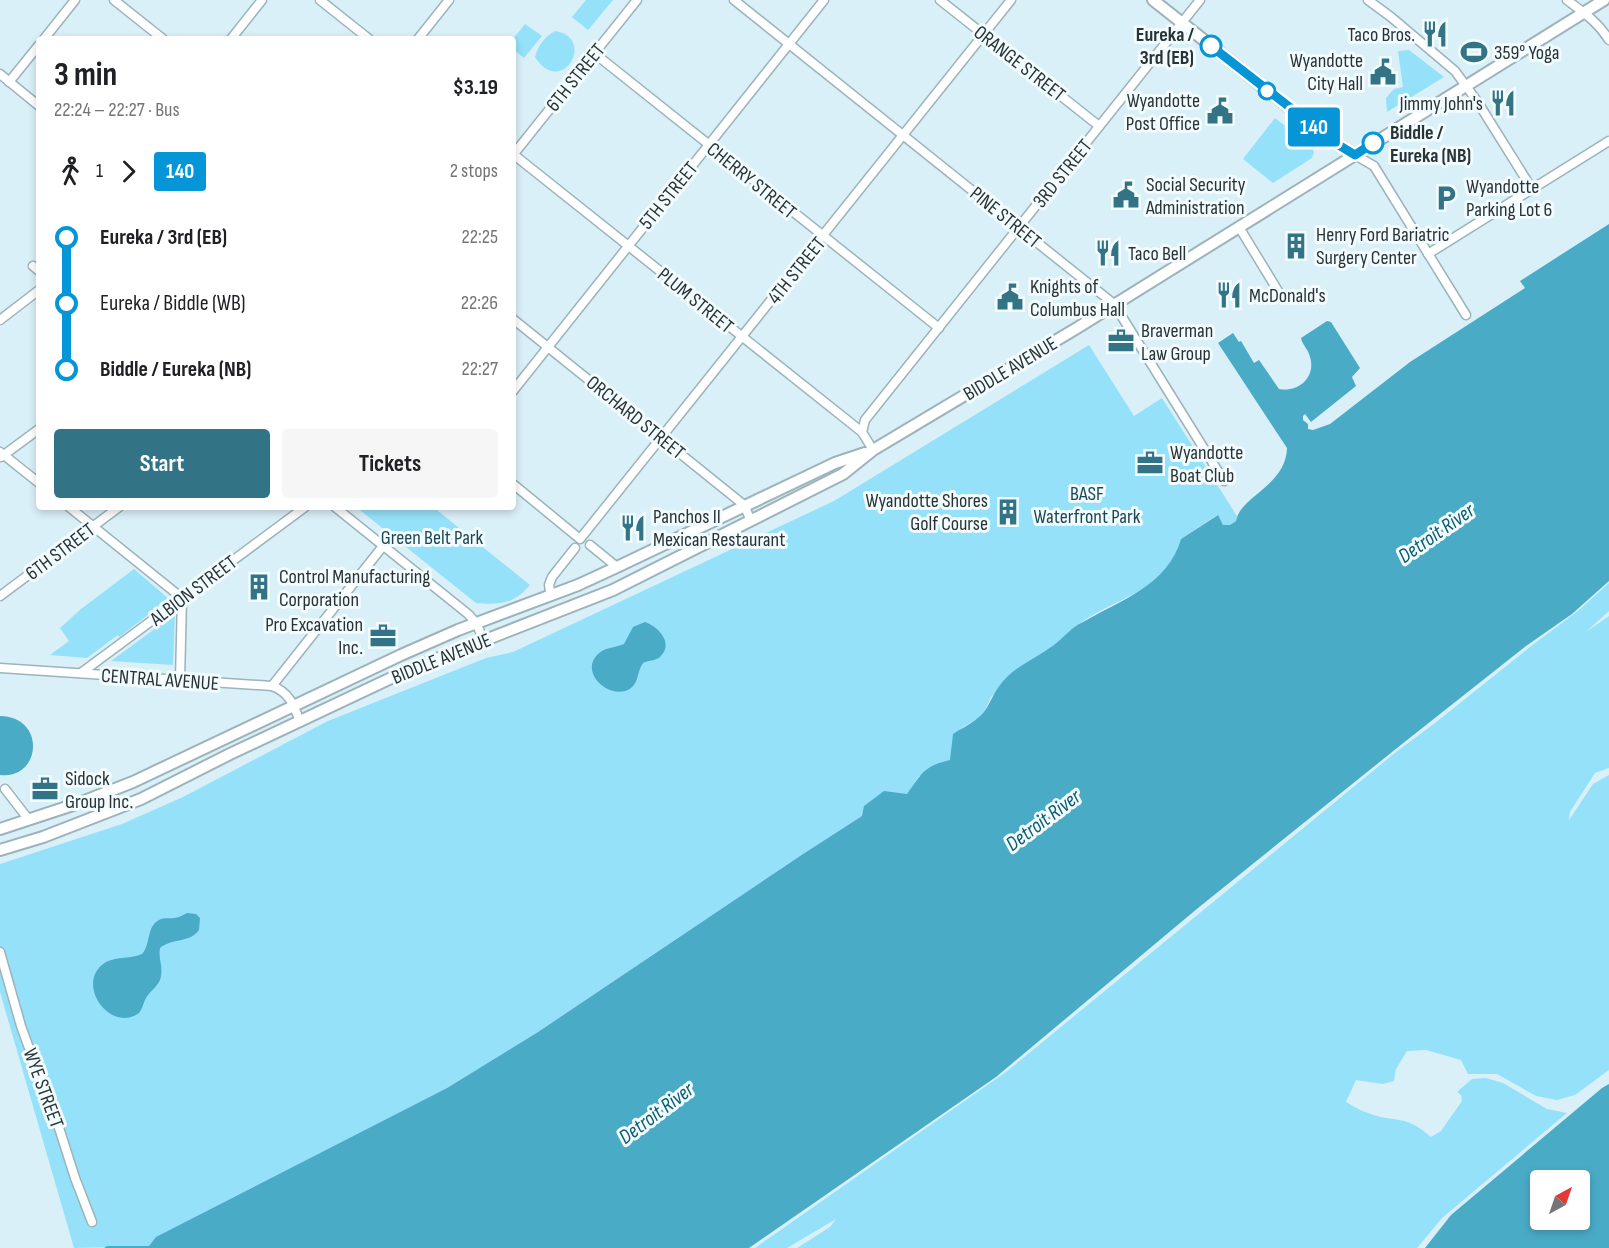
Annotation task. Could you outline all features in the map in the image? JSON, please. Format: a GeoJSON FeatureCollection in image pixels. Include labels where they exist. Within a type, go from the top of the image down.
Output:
{"type":"FeatureCollection","features":[{"type":"Feature","properties":{"kind":"main road"},"geometry":{"type":"LineString","coordinates":[[1153,0],[1332,141],[1355,155]]}},
{"type":"Feature","properties":{"kind":"main road","name":"BIDDLE AVENUE"},"geometry":{"type":"LineString","coordinates":[[0,850],[43,837],[141,799],[406,671],[613,590],[843,474],[873,450],[1114,304],[1604,0]]}},
{"type":"Feature","properties":{"kind":"main road","name":"BIDDLE AVENUE"},"geometry":{"type":"LineString","coordinates":[[0,829],[82,802],[133,782],[401,655],[551,596],[835,463],[873,450]]}},
{"type":"Feature","properties":{"kind":"main road"},"geometry":{"type":"LineString","coordinates":[[133,782],[141,799]]}},
{"type":"Feature","properties":{"kind":"street"},"geometry":{"type":"LineString","coordinates":[[46,36],[75,0]]}},
{"type":"Feature","properties":{"kind":"street"},"geometry":{"type":"LineString","coordinates":[[114,0],[159,36]]}},
{"type":"Feature","properties":{"kind":"street"},"geometry":{"type":"LineString","coordinates":[[233,36],[262,0]]}},
{"type":"Feature","properties":{"kind":"street"},"geometry":{"type":"LineString","coordinates":[[320,0],[365,36]]}},
{"type":"Feature","properties":{"kind":"street"},"geometry":{"type":"LineString","coordinates":[[420,36],[449,0]]}},
{"type":"Feature","properties":{"kind":"street","name":"6TH STREET"},"geometry":{"type":"LineString","coordinates":[[516,150],[637,0]]}},
{"type":"Feature","properties":{"kind":"street","name":"PINE STREET"},"geometry":{"type":"LineString","coordinates":[[734,0],[1114,304],[1224,481]]}},
{"type":"Feature","properties":{"kind":"street","name":"5TH STREET"},"geometry":{"type":"LineString","coordinates":[[516,387],[824,0]]}},
{"type":"Feature","properties":{"kind":"street","name":"ORANGE STREET"},"geometry":{"type":"LineString","coordinates":[[940,0],[1099,126]]}},
{"type":"Feature","properties":{"kind":"street","name":"4TH STREET"},"geometry":{"type":"LineString","coordinates":[[516,486],[580,539],[1011,0]]}},
{"type":"Feature","properties":{"kind":"street","name":"3RD STREET"},"geometry":{"type":"LineString","coordinates":[[862,432],[865,420],[1200,0]]}},
{"type":"Feature","properties":{"kind":"street"},"geometry":{"type":"LineString","coordinates":[[1368,0],[1455,71],[1532,189]]}},
{"type":"Feature","properties":{"kind":"street"},"geometry":{"type":"LineString","coordinates":[[1568,0],[1600,25],[1609,40]]}},
{"type":"Feature","properties":{"kind":"street"},"geometry":{"type":"LineString","coordinates":[[9,82],[36,49]]}},
{"type":"Feature","properties":{"kind":"street","name":"CHERRY STREET"},"geometry":{"type":"LineString","coordinates":[[594,53],[939,328]]}},
{"type":"Feature","properties":{"kind":"street"},"geometry":{"type":"LineString","coordinates":[[0,74],[36,104]]}},
{"type":"Feature","properties":{"kind":"street"},"geometry":{"type":"LineString","coordinates":[[1428,254],[1609,141]]}},
{"type":"Feature","properties":{"kind":"street"},"geometry":{"type":"LineString","coordinates":[[1355,155],[1374,166],[1466,315]]}},
{"type":"Feature","properties":{"kind":"street","name":"PLUM STREET"},"geometry":{"type":"LineString","coordinates":[[516,156],[862,432],[873,450]]}},
{"type":"Feature","properties":{"kind":"street"},"geometry":{"type":"LineString","coordinates":[[1239,227],[1278,291]]}},
{"type":"Feature","properties":{"kind":"street"},"geometry":{"type":"LineString","coordinates":[[0,320],[36,292]]}},
{"type":"Feature","properties":{"kind":"street","name":"ORCHARD STREET"},"geometry":{"type":"LineString","coordinates":[[516,321],[744,505],[751,521]]}},
{"type":"Feature","properties":{"kind":"street"},"geometry":{"type":"LineString","coordinates":[[36,431],[1,455],[36,481]]}},
{"type":"Feature","properties":{"kind":"street"},"geometry":{"type":"LineString","coordinates":[[73,510],[182,598],[180,680]]}},
{"type":"Feature","properties":{"kind":"street","name":"6TH STREET"},"geometry":{"type":"LineString","coordinates":[[0,596],[115,510]]}},
{"type":"Feature","properties":{"kind":"street","name":"ALBION STREET"},"geometry":{"type":"LineString","coordinates":[[81,673],[301,510]]}},
{"type":"Feature","properties":{"kind":"street"},"geometry":{"type":"LineString","coordinates":[[339,510],[468,614],[477,624],[483,640]]}},
{"type":"Feature","properties":{"kind":"street"},"geometry":{"type":"LineString","coordinates":[[590,545],[617,567]]}},
{"type":"Feature","properties":{"kind":"street"},"geometry":{"type":"LineString","coordinates":[[300,722],[294,706],[281,689],[272,686],[383,546]]}},
{"type":"Feature","properties":{"kind":"street"},"geometry":{"type":"LineString","coordinates":[[551,596],[549,585],[552,577],[575,548]]}},
{"type":"Feature","properties":{"kind":"street","name":"CENTRAL AVENUE"},"geometry":{"type":"LineString","coordinates":[[0,668],[272,686]]}},
{"type":"Feature","properties":{"kind":"street"},"geometry":{"type":"LineString","coordinates":[[5,789],[29,820]]}},
{"type":"Feature","properties":{"kind":"street","name":"WYE STREET"},"geometry":{"type":"LineString","coordinates":[[0,952],[21,1026],[53,1109],[92,1222]]}},
{"type":"Feature","properties":{"kind":"green space"},"geometry":{"type":"Polygon","coordinates":[[[586,0],[613,0],[588,30],[572,17],[586,0]]]}},
{"type":"Feature","properties":{"kind":"green space"},"geometry":{"type":"Polygon","coordinates":[[[525,24],[542,36],[524,58],[516,51],[515,36],[525,24]]]}},
{"type":"Feature","properties":{"kind":"green space"},"geometry":{"type":"Polygon","coordinates":[[[555,31],[567,36],[573,44],[574,53],[571,62],[564,69],[555,72],[545,68],[535,57],[542,42],[555,31]]]}},
{"type":"Feature","properties":{"kind":"green space"},"geometry":{"type":"Polygon","coordinates":[[[1409,50],[1444,77],[1387,112],[1386,98],[1394,89],[1403,87],[1398,51],[1409,50]]]}},
{"type":"Feature","properties":{"kind":"green space"},"geometry":{"type":"Polygon","coordinates":[[[1275,118],[1312,147],[1314,152],[1312,158],[1273,183],[1243,159],[1275,118]]]}},
{"type":"Feature","properties":{"kind":"green space","name":"Wyandotte Shores Golf Course"},"geometry":{"type":"Polygon","coordinates":[[[1089,345],[1134,416],[1162,398],[1237,516],[1236,521],[1230,525],[1223,525],[1217,515],[1181,539],[1174,557],[1152,582],[1094,614],[1073,629],[991,697],[985,710],[977,719],[963,727],[950,760],[919,776],[907,794],[862,816],[803,854],[538,1032],[447,1088],[199,1215],[149,1246],[74,1248],[0,992],[0,864],[122,824],[183,797],[328,721],[486,658],[513,652],[834,501],[1089,345]]]}},
{"type":"Feature","properties":{"kind":"green space","name":"Green Belt Park"},"geometry":{"type":"Polygon","coordinates":[[[360,510],[437,510],[530,585],[518,596],[506,602],[476,603],[360,510]]]}},
{"type":"Feature","properties":{"kind":"green space"},"geometry":{"type":"Polygon","coordinates":[[[134,569],[169,599],[87,658],[50,655],[69,641],[60,628],[134,569]]]}},
{"type":"Feature","properties":{"kind":"green space"},"geometry":{"type":"Polygon","coordinates":[[[1609,583],[1609,611],[1586,632],[1609,616],[1609,768],[1595,773],[1570,812],[1569,820],[1593,784],[1609,775],[1609,1070],[1575,1095],[1557,1100],[1536,1096],[1497,1074],[1468,1074],[1461,1060],[1426,1050],[1407,1051],[1396,1069],[1394,1081],[1383,1084],[1356,1080],[1346,1102],[1368,1113],[1407,1122],[1431,1137],[1441,1131],[1462,1101],[1461,1095],[1457,1092],[1472,1079],[1486,1078],[1503,1083],[1547,1109],[1567,1113],[1442,1218],[1417,1248],[797,1248],[830,1227],[836,1219],[787,1248],[755,1248],[1006,1072],[1396,752],[1579,610],[1609,583]]]}},
{"type":"Feature","properties":{"kind":"green space"},"geometry":{"type":"Polygon","coordinates":[[[175,614],[173,665],[111,661],[175,614]]]}},
{"type":"Feature","properties":{"kind":"water","name":"Detroit River"},"geometry":{"type":"Polygon","coordinates":[[[1609,224],[1609,581],[1572,614],[1526,646],[1198,908],[996,1077],[749,1248],[104,1248],[107,1246],[149,1246],[156,1237],[447,1088],[538,1032],[862,816],[864,806],[884,791],[907,794],[924,771],[950,760],[953,734],[983,713],[999,686],[1011,673],[1054,645],[1079,624],[1141,590],[1154,580],[1175,555],[1181,539],[1218,515],[1223,525],[1230,525],[1236,521],[1239,512],[1246,504],[1279,472],[1285,461],[1287,448],[1218,343],[1233,333],[1239,342],[1241,341],[1254,363],[1259,360],[1279,389],[1286,390],[1300,385],[1309,376],[1311,362],[1301,338],[1327,321],[1331,322],[1360,368],[1352,377],[1356,386],[1311,422],[1305,414],[1303,416],[1308,429],[1313,430],[1330,424],[1410,362],[1525,288],[1520,281],[1609,224]]]}},
{"type":"Feature","properties":{"kind":"water"},"geometry":{"type":"Polygon","coordinates":[[[645,622],[662,635],[666,645],[665,651],[657,659],[643,663],[631,688],[623,691],[607,689],[595,677],[592,670],[593,662],[603,650],[624,644],[633,627],[645,622]]]}},
{"type":"Feature","properties":{"kind":"water"},"geometry":{"type":"Polygon","coordinates":[[[0,716],[15,719],[26,726],[31,736],[33,748],[30,759],[24,768],[14,774],[0,775],[0,716]]]}},
{"type":"Feature","properties":{"kind":"water"},"geometry":{"type":"Polygon","coordinates":[[[187,913],[196,914],[200,918],[199,930],[191,937],[160,948],[160,980],[147,997],[139,1013],[128,1018],[117,1017],[107,1011],[99,1003],[94,992],[93,981],[97,971],[111,960],[142,954],[155,923],[161,919],[177,918],[187,913]]]}},
{"type":"Feature","properties":{"kind":"water"},"geometry":{"type":"Polygon","coordinates":[[[1609,1084],[1609,1248],[1425,1248],[1451,1215],[1609,1084]]]}},
{"type":"Feature","properties":{"kind":"bus line","name":"140"},"geometry":{"type":"LineString","coordinates":[[1211,46],[1332,141],[1355,155],[1373,143]]}},
{"type":"Feature","properties":{"kind":"place","name":"Taco Bros."},"geometry":{"type":"Point","coordinates":[1435,34]}},
{"type":"Feature","properties":{"kind":"place","name":"Eureka / 3rd (EB)"},"geometry":{"type":"Point","coordinates":[1211,46]}},
{"type":"Feature","properties":{"kind":"place","name":"359° Yoga"},"geometry":{"type":"Point","coordinates":[1474,52]}},
{"type":"Feature","properties":{"kind":"place","name":"Wyandotte City Hall"},"geometry":{"type":"Point","coordinates":[1383,72]}},
{"type":"Feature","properties":{"kind":"place","name":"Jimmy John's"},"geometry":{"type":"Point","coordinates":[1503,103]}},
{"type":"Feature","properties":{"kind":"place","name":"Wyandotte Post Office"},"geometry":{"type":"Point","coordinates":[1220,111]}},
{"type":"Feature","properties":{"kind":"place","name":"Biddle / Eureka (NB)"},"geometry":{"type":"Point","coordinates":[1373,143]}},
{"type":"Feature","properties":{"kind":"place","name":"Social Security Administration"},"geometry":{"type":"Point","coordinates":[1126,195]}},
{"type":"Feature","properties":{"kind":"place","name":"Wyandotte Parking Lot 6"},"geometry":{"type":"Point","coordinates":[1446,198]}},
{"type":"Feature","properties":{"kind":"place","name":"Henry Ford Bariatric Surgery Center"},"geometry":{"type":"Point","coordinates":[1296,246]}},
{"type":"Feature","properties":{"kind":"place","name":"Taco Bell"},"geometry":{"type":"Point","coordinates":[1108,253]}},
{"type":"Feature","properties":{"kind":"place","name":"McDonald's"},"geometry":{"type":"Point","coordinates":[1229,295]}},
{"type":"Feature","properties":{"kind":"place","name":"Knights of Columbus Hall"},"geometry":{"type":"Point","coordinates":[1010,297]}},
{"type":"Feature","properties":{"kind":"place","name":"Braverman Law Group"},"geometry":{"type":"Point","coordinates":[1121,341]}},
{"type":"Feature","properties":{"kind":"place","name":"Wyandotte Boat Club"},"geometry":{"type":"Point","coordinates":[1150,463]}},
{"type":"Feature","properties":{"kind":"place","name":"Wyandotte Shores Golf Course"},"geometry":{"type":"Point","coordinates":[1008,512]}},
{"type":"Feature","properties":{"kind":"place","name":"Panchos II Mexican Restaurant"},"geometry":{"type":"Point","coordinates":[633,528]}},
{"type":"Feature","properties":{"kind":"place","name":"Control Manufacturing Corporation"},"geometry":{"type":"Point","coordinates":[259,587]}},
{"type":"Feature","properties":{"kind":"place","name":"Pro Excavation Inc."},"geometry":{"type":"Point","coordinates":[383,636]}},
{"type":"Feature","properties":{"kind":"place","name":"Sidock Group Inc."},"geometry":{"type":"Point","coordinates":[45,789]}},
{"type":"Feature","properties":{"kind":"park label","name":"BASF Waterfront Park"},"geometry":{"type":"Point","coordinates":[1087,504]}}]}
